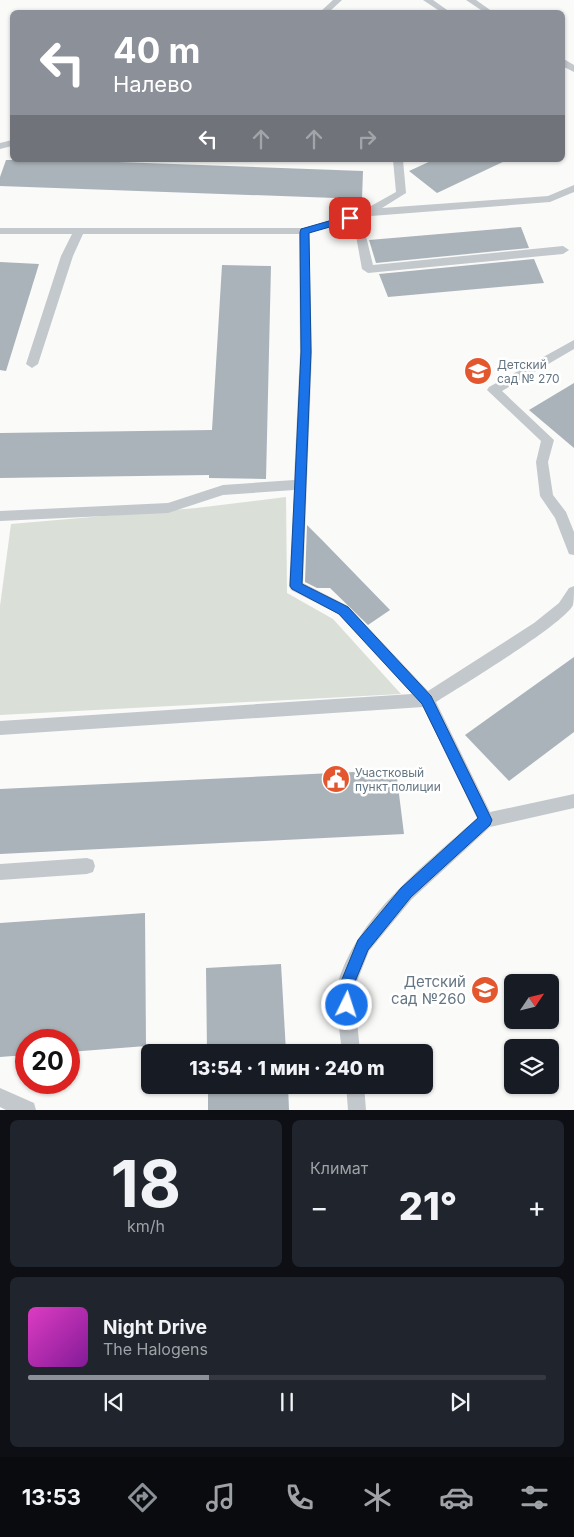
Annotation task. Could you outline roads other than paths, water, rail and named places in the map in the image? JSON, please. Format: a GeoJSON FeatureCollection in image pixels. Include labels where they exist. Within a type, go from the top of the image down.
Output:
{"type":"FeatureCollection","features":[{"type":"Feature","properties":{"kind":"lane"},"geometry":{"type":"LineString","coordinates":[[330,10],[338,0]]}},
{"type":"Feature","properties":{"kind":"lane"},"geometry":{"type":"LineString","coordinates":[[427,0],[443,10]]}},
{"type":"Feature","properties":{"kind":"lane"},"geometry":{"type":"LineString","coordinates":[[470,0],[486,10]]}},
{"type":"Feature","properties":{"kind":"lane"},"geometry":{"type":"LineString","coordinates":[[398,162],[401,193],[366,213],[361,236],[368,269],[563,250]]}},
{"type":"Feature","properties":{"kind":"lane"},"geometry":{"type":"LineString","coordinates":[[0,231],[304,232],[366,213],[550,199],[574,188]]}},
{"type":"Feature","properties":{"kind":"lane"},"geometry":{"type":"LineString","coordinates":[[32,364],[67,256],[79,231]]}},
{"type":"Feature","properties":{"kind":"lane"},"geometry":{"type":"LineString","coordinates":[[304,232],[306,352],[296,586],[343,610],[427,700],[486,820]]}},
{"type":"Feature","properties":{"kind":"lane"},"geometry":{"type":"LineString","coordinates":[[574,344],[493,390],[548,440],[542,462],[547,496],[561,516],[574,550]]}},
{"type":"Feature","properties":{"kind":"lane"},"geometry":{"type":"LineString","coordinates":[[0,516],[168,508],[223,490],[301,484]]}},
{"type":"Feature","properties":{"kind":"lane"},"geometry":{"type":"LineString","coordinates":[[0,728],[427,700],[540,627],[564,607],[574,592]]}},
{"type":"Feature","properties":{"kind":"lane"},"geometry":{"type":"LineString","coordinates":[[350,1044],[345,989],[363,946],[406,893],[486,820],[574,801]]}},
{"type":"Feature","properties":{"kind":"lane"},"geometry":{"type":"LineString","coordinates":[[0,872],[87,866]]}},
{"type":"Feature","properties":{"kind":"lane"},"geometry":{"type":"LineString","coordinates":[[355,1094],[357,1110]]}},
{"type":"Feature","properties":{"kind":"lane"},"geometry":{"type":"LineString","coordinates":[[0,1097],[27,1110]]}},
{"type":"Feature","properties":{"kind":"place","name":"Детский сад № 270"},"geometry":{"type":"Point","coordinates":[478,371]}},
{"type":"Feature","properties":{"kind":"place","name":"Участковый пункт полиции"},"geometry":{"type":"Point","coordinates":[336,779]}},
{"type":"Feature","properties":{"kind":"place","name":"Детский сад №260"},"geometry":{"type":"Point","coordinates":[485,990]}}]}
